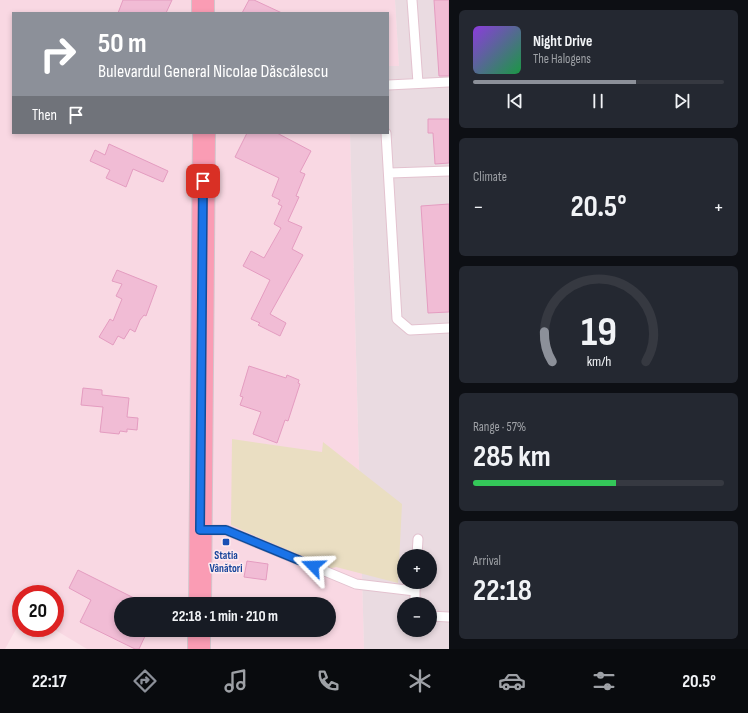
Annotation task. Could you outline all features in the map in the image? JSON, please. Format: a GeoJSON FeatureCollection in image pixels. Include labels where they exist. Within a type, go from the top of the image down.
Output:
{"type":"FeatureCollection","features":[{"type":"Feature","properties":{"kind":"main road"},"geometry":{"type":"LineString","coordinates":[[203,0],[204,12]]}},
{"type":"Feature","properties":{"kind":"main road"},"geometry":{"type":"LineString","coordinates":[[200,597],[204,134]]}},
{"type":"Feature","properties":{"kind":"main road"},"geometry":{"type":"LineString","coordinates":[[199,637],[199,649]]}},
{"type":"Feature","properties":{"kind":"lane"},"geometry":{"type":"LineString","coordinates":[[412,0],[418,83]]}},
{"type":"Feature","properties":{"kind":"lane"},"geometry":{"type":"LineString","coordinates":[[389,85],[449,82]]}},
{"type":"Feature","properties":{"kind":"lane"},"geometry":{"type":"LineString","coordinates":[[386,134],[390,173],[397,319],[410,330],[449,328]]}},
{"type":"Feature","properties":{"kind":"lane"},"geometry":{"type":"LineString","coordinates":[[390,173],[449,170]]}},
{"type":"Feature","properties":{"kind":"lane"},"geometry":{"type":"LineString","coordinates":[[200,530],[226,530],[356,584],[397,586]]}},
{"type":"Feature","properties":{"kind":"lane"},"geometry":{"type":"LineString","coordinates":[[417,549],[418,539]]}},
{"type":"Feature","properties":{"kind":"lane"},"geometry":{"type":"LineString","coordinates":[[437,616],[449,617]]}},
{"type":"Feature","properties":{"kind":"shaded area"},"geometry":{"type":"Polygon","coordinates":[[[0,0],[395,0],[399,66],[389,66],[389,12],[12,12],[12,134],[350,134],[364,649],[87,649],[64,635],[64,585],[12,585],[12,636],[5,649],[0,649],[0,0]]]}},
{"type":"Feature","properties":{"kind":"shaded area"},"geometry":{"type":"Polygon","coordinates":[[[395,0],[449,0],[449,649],[364,649],[350,134],[389,134],[389,66],[399,66],[395,0]]]}},
{"type":"Feature","properties":{"kind":"shaded area"},"geometry":{"type":"Polygon","coordinates":[[[232,439],[322,452],[323,442],[402,504],[400,549],[397,549],[397,583],[336,567],[329,569],[231,525],[232,439]]]}},
{"type":"Feature","properties":{"kind":"building"},"geometry":{"type":"Polygon","coordinates":[[[123,0],[172,0],[166,12],[118,12],[123,0]]]}},
{"type":"Feature","properties":{"kind":"building"},"geometry":{"type":"Polygon","coordinates":[[[249,0],[254,0],[280,12],[243,12],[249,0]]]}},
{"type":"Feature","properties":{"kind":"building"},"geometry":{"type":"Polygon","coordinates":[[[434,0],[449,0],[449,76],[439,76],[434,0]]]}},
{"type":"Feature","properties":{"kind":"building"},"geometry":{"type":"Polygon","coordinates":[[[428,119],[449,119],[449,163],[435,164],[433,133],[428,133],[428,119]]]}},
{"type":"Feature","properties":{"kind":"building"},"geometry":{"type":"Polygon","coordinates":[[[246,134],[279,134],[311,151],[300,172],[305,174],[296,196],[299,197],[288,221],[302,227],[292,249],[303,255],[270,314],[286,323],[280,336],[258,325],[260,323],[251,319],[270,280],[243,266],[251,251],[264,258],[281,228],[274,224],[282,206],[278,204],[280,200],[272,196],[279,178],[235,157],[246,134]]]}},
{"type":"Feature","properties":{"kind":"building"},"geometry":{"type":"Polygon","coordinates":[[[109,144],[168,171],[163,182],[133,169],[126,187],[106,178],[110,170],[90,161],[95,150],[105,155],[109,144]]]}},
{"type":"Feature","properties":{"kind":"building"},"geometry":{"type":"Polygon","coordinates":[[[449,204],[449,312],[428,313],[421,206],[449,204]]]}},
{"type":"Feature","properties":{"kind":"building"},"geometry":{"type":"Polygon","coordinates":[[[117,270],[157,286],[146,316],[144,315],[140,320],[135,332],[130,329],[124,339],[118,336],[113,345],[99,337],[110,319],[113,321],[122,299],[116,296],[122,284],[112,281],[117,270]]]}},
{"type":"Feature","properties":{"kind":"building"},"geometry":{"type":"Polygon","coordinates":[[[249,366],[286,378],[287,375],[299,380],[298,383],[300,384],[288,421],[285,420],[277,443],[253,434],[261,412],[240,405],[243,397],[240,396],[249,366]]]}},
{"type":"Feature","properties":{"kind":"building"},"geometry":{"type":"Polygon","coordinates":[[[83,388],[102,390],[102,395],[129,398],[127,417],[138,418],[137,430],[127,429],[127,432],[120,431],[119,434],[100,432],[103,407],[81,405],[83,388]]]}},
{"type":"Feature","properties":{"kind":"building"},"geometry":{"type":"Polygon","coordinates":[[[247,561],[268,564],[266,580],[244,577],[247,561]]]}},
{"type":"Feature","properties":{"kind":"building"},"geometry":{"type":"Polygon","coordinates":[[[78,570],[132,597],[114,597],[114,637],[145,637],[139,649],[135,649],[80,622],[91,600],[69,588],[78,570]]]}},
{"type":"Feature","properties":{"kind":"place","name":"Statia Vânători"},"geometry":{"type":"Point","coordinates":[226,542]}},
{"type":"Feature","properties":{"kind":"route"},"geometry":{"type":"LineString","coordinates":[[203,181],[200,530],[226,530],[313,566]]}}]}
